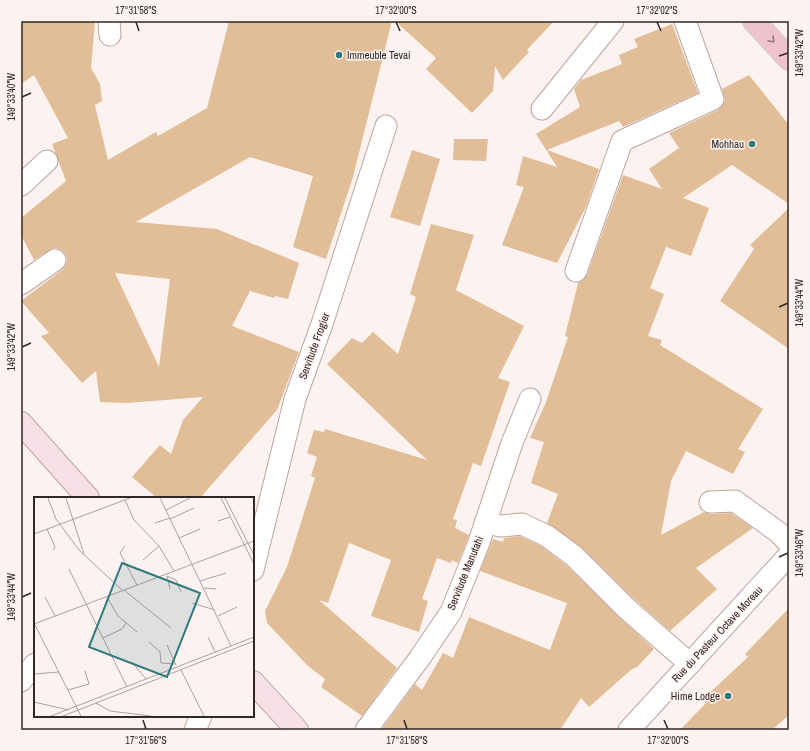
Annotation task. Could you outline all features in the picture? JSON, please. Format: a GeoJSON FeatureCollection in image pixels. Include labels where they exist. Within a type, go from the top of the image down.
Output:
{"type":"FeatureCollection","features":[{"type":"Feature","properties":{"kind":"main road"},"geometry":{"type":"LineString","coordinates":[[754,21],[789,59]]}},
{"type":"Feature","properties":{"kind":"main road"},"geometry":{"type":"LineString","coordinates":[[21,422],[87,497]]}},
{"type":"Feature","properties":{"kind":"main road"},"geometry":{"type":"LineString","coordinates":[[254,683],[297,730]]}},
{"type":"Feature","properties":{"kind":"street"},"geometry":{"type":"LineString","coordinates":[[542,109],[613,21]]}},
{"type":"Feature","properties":{"kind":"street"},"geometry":{"type":"LineString","coordinates":[[576,271],[622,141],[713,99],[685,21]]}},
{"type":"Feature","properties":{"kind":"street","name":"Servitude Frogier"},"geometry":{"type":"LineString","coordinates":[[254,566],[295,399],[323,321],[386,126]]}},
{"type":"Feature","properties":{"kind":"street"},"geometry":{"type":"LineString","coordinates":[[21,185],[47,161]]}},
{"type":"Feature","properties":{"kind":"street"},"geometry":{"type":"LineString","coordinates":[[21,284],[55,260]]}},
{"type":"Feature","properties":{"kind":"street","name":"Servitude Manutahi"},"geometry":{"type":"LineString","coordinates":[[366,730],[419,659],[451,612],[485,523],[512,443],[530,398]]}},
{"type":"Feature","properties":{"kind":"street"},"geometry":{"type":"LineString","coordinates":[[710,502],[735,501],[778,532],[789,543]]}},
{"type":"Feature","properties":{"kind":"street"},"geometry":{"type":"LineString","coordinates":[[485,523],[501,526],[522,524],[548,536],[574,556],[626,608],[690,664]]}},
{"type":"Feature","properties":{"kind":"street","name":"Rue du Pasteur Octave Moreau"},"geometry":{"type":"LineString","coordinates":[[629,730],[789,555]]}},
{"type":"Feature","properties":{"kind":"street"},"geometry":{"type":"LineString","coordinates":[[21,681],[34,665]]}},
{"type":"Feature","properties":{"kind":"street"},"geometry":{"type":"LineString","coordinates":[[195,730],[201,717]]}},
{"type":"Feature","properties":{"kind":"building"},"geometry":{"type":"Polygon","coordinates":[[[21,21],[95,21],[91,68],[100,84],[102,101],[95,105],[108,160],[156,132],[158,136],[207,108],[229,21],[392,21],[353,177],[326,259],[293,247],[313,176],[250,157],[136,222],[217,229],[299,263],[288,299],[275,296],[274,298],[250,291],[232,326],[299,352],[277,410],[201,497],[156,497],[132,477],[160,445],[171,454],[183,420],[203,397],[127,403],[100,402],[96,371],[82,383],[41,336],[49,333],[21,301],[62,270],[66,265],[67,259],[65,253],[60,249],[54,248],[34,260],[21,235],[21,218],[66,181],[52,144],[68,138],[34,75],[21,84],[21,21]],[[115,273],[159,367],[170,279],[115,273]]]}},
{"type":"Feature","properties":{"kind":"building"},"geometry":{"type":"Polygon","coordinates":[[[395,21],[554,21],[527,50],[529,52],[503,80],[495,66],[493,91],[472,113],[426,69],[436,58],[395,21]]]}},
{"type":"Feature","properties":{"kind":"building"},"geometry":{"type":"Polygon","coordinates":[[[672,24],[698,93],[623,127],[619,121],[547,150],[599,169],[586,207],[557,263],[502,245],[524,187],[516,185],[523,156],[557,167],[536,134],[580,107],[574,89],[581,80],[622,64],[619,55],[638,47],[634,39],[672,24]]]}},
{"type":"Feature","properties":{"kind":"building"},"geometry":{"type":"Polygon","coordinates":[[[749,75],[789,125],[789,204],[732,165],[683,198],[709,208],[691,256],[666,247],[650,288],[664,294],[648,336],[662,340],[660,345],[763,409],[738,449],[745,452],[733,474],[686,451],[671,481],[661,535],[704,512],[710,514],[731,513],[753,528],[696,568],[717,589],[670,631],[634,599],[582,548],[547,523],[558,494],[531,483],[544,442],[530,438],[546,402],[568,337],[565,336],[578,283],[587,275],[623,175],[662,189],[649,169],[679,148],[669,133],[718,110],[725,101],[722,89],[749,75]]]}},
{"type":"Feature","properties":{"kind":"building"},"geometry":{"type":"Polygon","coordinates":[[[454,139],[488,139],[486,161],[453,160],[454,139]]]}},
{"type":"Feature","properties":{"kind":"building"},"geometry":{"type":"Polygon","coordinates":[[[412,150],[440,159],[420,226],[390,217],[412,150]]]}},
{"type":"Feature","properties":{"kind":"building"},"geometry":{"type":"Polygon","coordinates":[[[789,208],[789,349],[720,301],[754,249],[750,245],[789,208]]]}},
{"type":"Feature","properties":{"kind":"building"},"geometry":{"type":"Polygon","coordinates":[[[431,224],[474,235],[456,290],[524,326],[498,378],[510,382],[481,466],[473,463],[453,519],[457,520],[455,528],[469,535],[467,541],[458,563],[452,560],[451,563],[437,558],[422,599],[428,601],[419,632],[371,616],[391,560],[349,543],[328,603],[319,600],[397,668],[362,716],[321,687],[325,679],[308,666],[267,623],[265,611],[287,567],[315,478],[311,476],[317,457],[307,453],[314,430],[324,432],[325,429],[427,460],[327,364],[352,338],[362,343],[373,332],[398,354],[416,297],[410,294],[431,224]]]}},
{"type":"Feature","properties":{"kind":"building"},"geometry":{"type":"Polygon","coordinates":[[[520,536],[541,546],[566,565],[654,649],[637,667],[632,669],[589,707],[581,698],[560,730],[381,730],[415,684],[422,690],[443,653],[453,658],[469,617],[550,650],[567,603],[480,571],[493,539],[503,542],[504,538],[520,536]]]}},
{"type":"Feature","properties":{"kind":"building"},"geometry":{"type":"Polygon","coordinates":[[[789,608],[789,715],[772,730],[680,730],[706,703],[703,699],[748,657],[745,654],[789,608]]]}},
{"type":"Feature","properties":{"kind":"place","name":"Immeuble Tevai"},"geometry":{"type":"Point","coordinates":[339,55]}},
{"type":"Feature","properties":{"kind":"place","name":"Mohhau"},"geometry":{"type":"Point","coordinates":[752,144]}},
{"type":"Feature","properties":{"kind":"place","name":"Hime Lodge"},"geometry":{"type":"Point","coordinates":[728,696]}}]}
